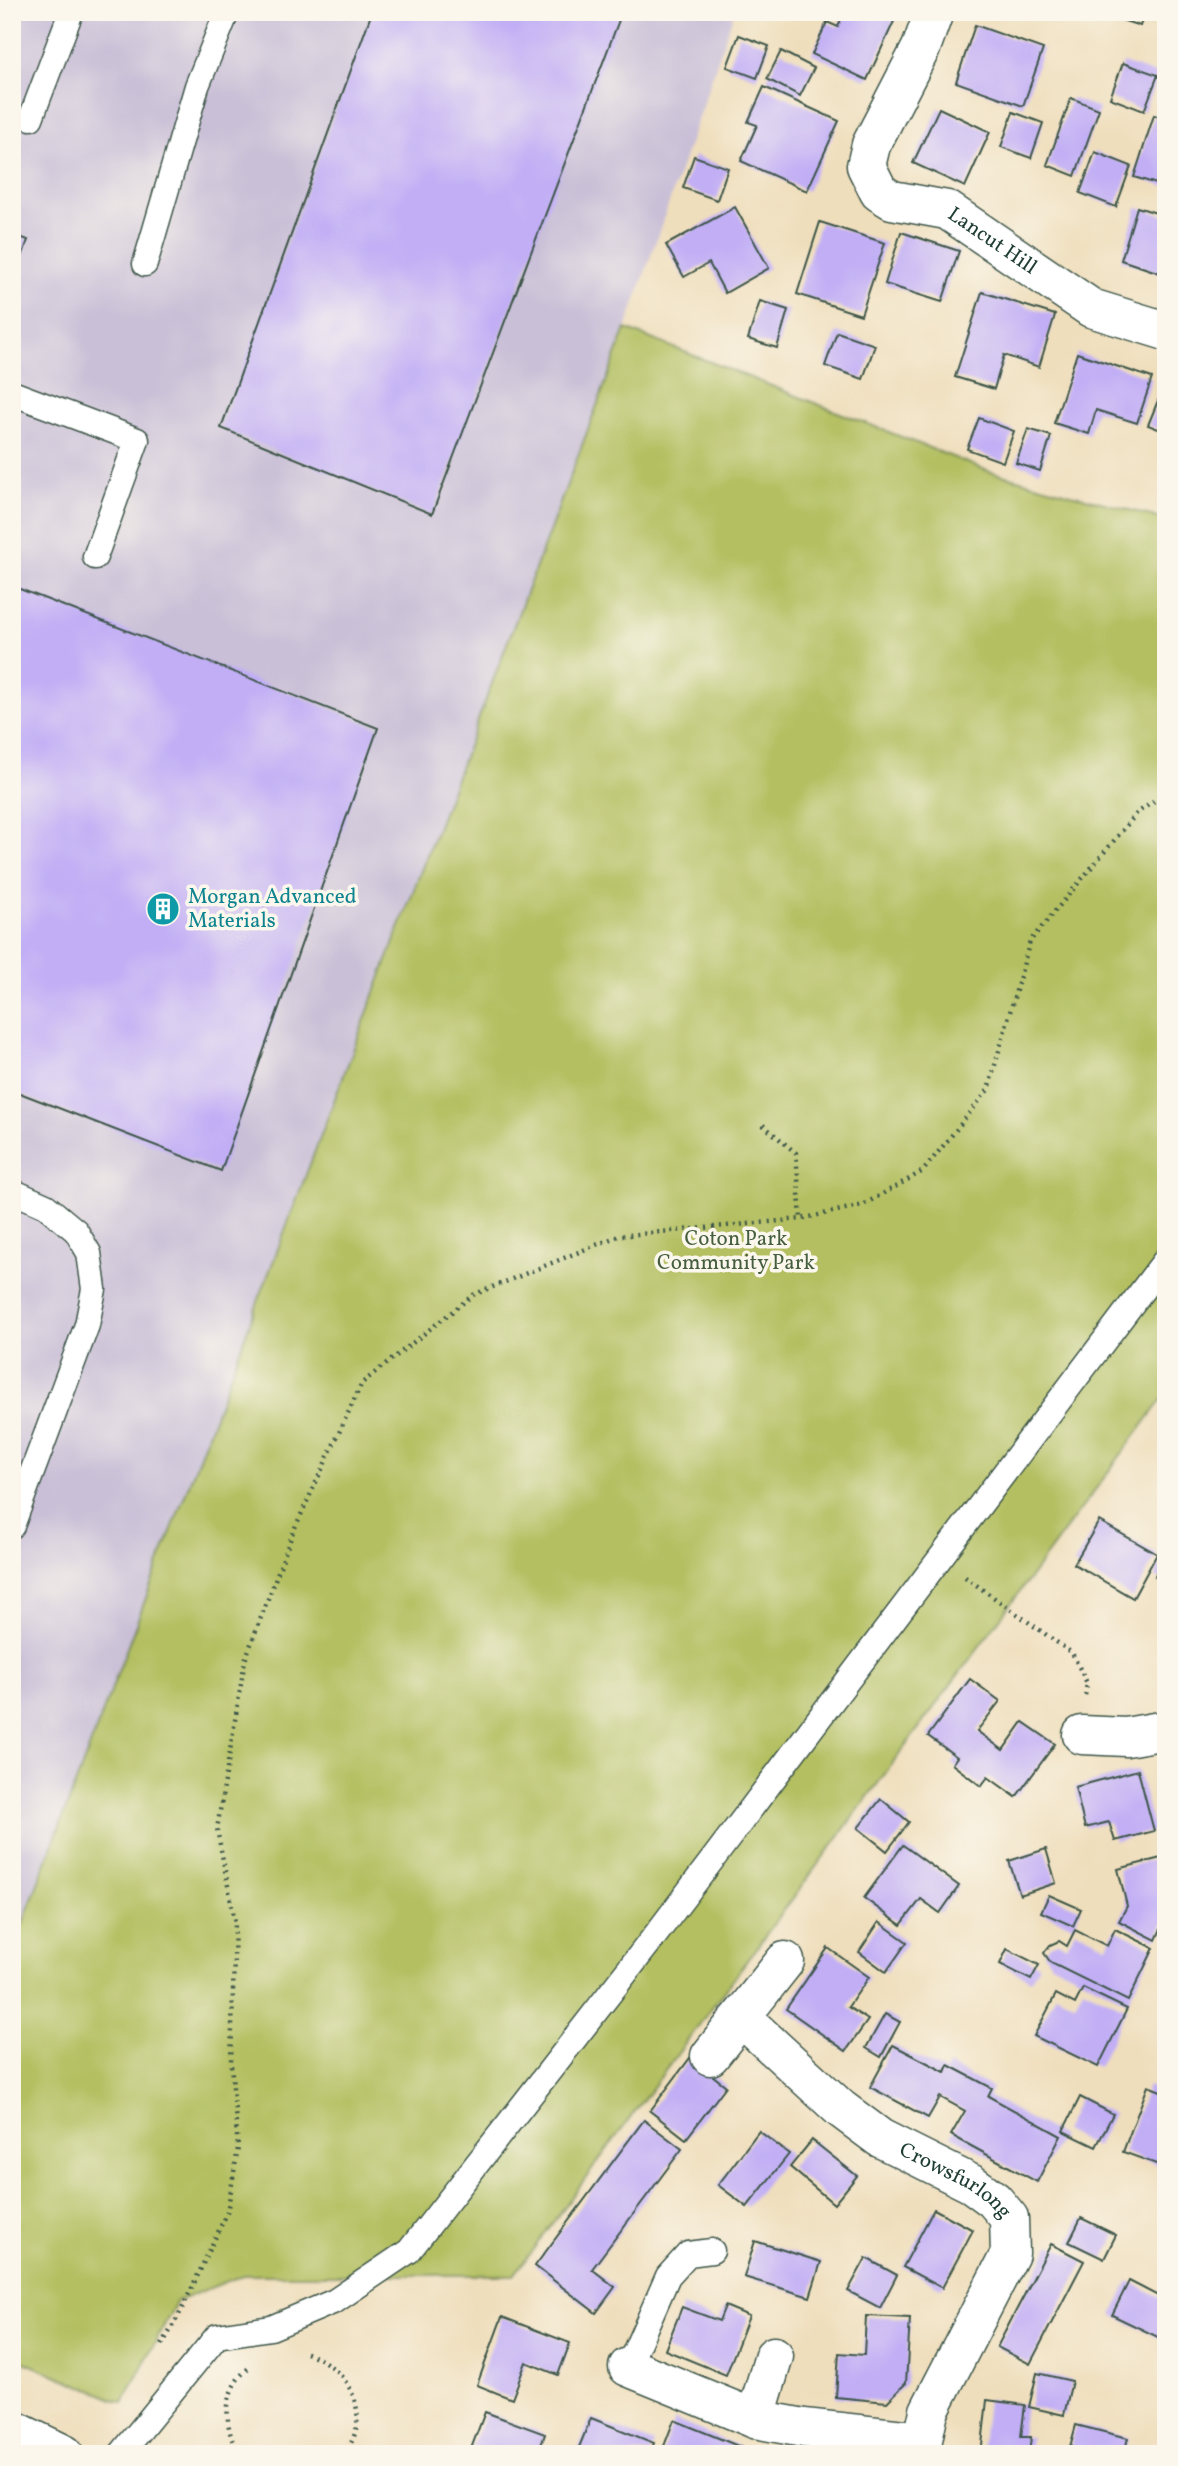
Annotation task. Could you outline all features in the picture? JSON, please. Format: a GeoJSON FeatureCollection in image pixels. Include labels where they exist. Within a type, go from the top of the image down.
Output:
{"type":"FeatureCollection","features":[{"type":"Feature","properties":{"kind":"street","name":"Lancut Hill"},"geometry":{"type":"LineString","coordinates":[[934,12],[921,48],[871,145],[866,166],[879,192],[892,200],[947,210],[1091,308],[1166,331]]}},
{"type":"Feature","properties":{"kind":"street"},"geometry":{"type":"LineString","coordinates":[[1082,1735],[1126,1737],[1166,1730]]}},
{"type":"Feature","properties":{"kind":"street"},"geometry":{"type":"LineString","coordinates":[[710,2056],[785,1961]]}},
{"type":"Feature","properties":{"kind":"street","name":"Crowsfurlong"},"geometry":{"type":"LineString","coordinates":[[628,2367],[755,2419],[921,2447],[929,2411],[1010,2254],[1009,2218],[994,2200],[972,2184],[880,2138],[841,2109],[742,2018]]}},
{"type":"Feature","properties":{"kind":"street"},"geometry":{"type":"LineString","coordinates":[[755,2419],[774,2356]]}},
{"type":"Feature","properties":{"kind":"street"},"geometry":{"type":"LineString","coordinates":[[12,2429],[64,2454]]}},
{"type":"Feature","properties":{"kind":"lane"},"geometry":{"type":"LineString","coordinates":[[31,118],[71,12]]}},
{"type":"Feature","properties":{"kind":"lane"},"geometry":{"type":"LineString","coordinates":[[145,264],[197,86],[226,12]]}},
{"type":"Feature","properties":{"kind":"lane"},"geometry":{"type":"LineString","coordinates":[[12,393],[137,440],[95,557]]}},
{"type":"Feature","properties":{"kind":"lane"},"geometry":{"type":"LineString","coordinates":[[12,1191],[46,1206],[76,1231],[89,1253],[93,1289],[87,1325],[12,1527]]}},
{"type":"Feature","properties":{"kind":"lane"},"geometry":{"type":"LineString","coordinates":[[121,2454],[217,2336],[271,2328],[335,2301],[409,2251],[657,1933],[1166,1259]]}},
{"type":"Feature","properties":{"kind":"lane"},"geometry":{"type":"LineString","coordinates":[[628,2367],[668,2276],[688,2254],[712,2251]]}},
{"type":"Feature","properties":{"kind":"path"},"geometry":{"type":"LineString","coordinates":[[160,2348],[180,2313],[227,2213],[238,2148],[231,2063],[235,1922],[217,1829],[245,1660],[293,1532],[362,1383],[473,1295],[618,1236],[801,1219],[863,1205],[923,1171],[989,1090],[1030,942],[1137,813],[1166,793]]}},
{"type":"Feature","properties":{"kind":"path"},"geometry":{"type":"LineString","coordinates":[[763,1125],[796,1153],[801,1219]]}},
{"type":"Feature","properties":{"kind":"path"},"geometry":{"type":"LineString","coordinates":[[940,1559],[1072,1653],[1087,1683],[1082,1735]]}},
{"type":"Feature","properties":{"kind":"path"},"geometry":{"type":"LineString","coordinates":[[302,2351],[322,2358],[338,2371],[351,2388],[356,2407],[356,2428],[344,2454]]}},
{"type":"Feature","properties":{"kind":"path"},"geometry":{"type":"LineString","coordinates":[[237,2453],[229,2433],[226,2411],[232,2390],[243,2372],[252,2365]]}},
{"type":"Feature","properties":{"kind":"shaded area"},"geometry":{"type":"Polygon","coordinates":[[[12,12],[734,12],[626,329],[12,1952],[12,12]]]}},
{"type":"Feature","properties":{"kind":"green space","name":"Coton Park Community Park"},"geometry":{"type":"Polygon","coordinates":[[[626,329],[988,471],[1166,520],[1166,1394],[514,2275],[243,2275],[177,2301],[123,2403],[12,2357],[12,1952],[626,329]]]}},
{"type":"Feature","properties":{"kind":"building"},"geometry":{"type":"Polygon","coordinates":[[[372,12],[622,12],[432,514],[221,428],[372,12]]]}},
{"type":"Feature","properties":{"kind":"building"},"geometry":{"type":"Polygon","coordinates":[[[844,12],[884,12],[896,17],[867,80],[812,54],[827,22],[838,27],[844,12]]]}},
{"type":"Feature","properties":{"kind":"building"},"geometry":{"type":"Polygon","coordinates":[[[1114,12],[1145,12],[1140,26],[1112,17],[1114,12]]]}},
{"type":"Feature","properties":{"kind":"building"},"geometry":{"type":"Polygon","coordinates":[[[975,25],[1043,49],[1023,106],[956,82],[975,25]]]}},
{"type":"Feature","properties":{"kind":"building"},"geometry":{"type":"Polygon","coordinates":[[[739,35],[769,46],[757,78],[727,67],[739,35]]]}},
{"type":"Feature","properties":{"kind":"building"},"geometry":{"type":"Polygon","coordinates":[[[781,51],[814,68],[800,96],[767,79],[781,51]]]}},
{"type":"Feature","properties":{"kind":"building"},"geometry":{"type":"Polygon","coordinates":[[[1123,63],[1158,75],[1144,111],[1110,98],[1123,63]]]}},
{"type":"Feature","properties":{"kind":"building"},"geometry":{"type":"Polygon","coordinates":[[[764,87],[839,121],[807,191],[741,161],[757,125],[748,122],[764,87]]]}},
{"type":"Feature","properties":{"kind":"building"},"geometry":{"type":"Polygon","coordinates":[[[1071,98],[1099,109],[1075,176],[1047,165],[1071,98]]]}},
{"type":"Feature","properties":{"kind":"building"},"geometry":{"type":"Polygon","coordinates":[[[939,108],[990,132],[965,187],[913,163],[939,108]]]}},
{"type":"Feature","properties":{"kind":"building"},"geometry":{"type":"Polygon","coordinates":[[[1013,112],[1043,123],[1031,158],[1001,147],[1013,112]]]}},
{"type":"Feature","properties":{"kind":"building"},"geometry":{"type":"Polygon","coordinates":[[[1154,115],[1166,119],[1166,187],[1134,177],[1154,115]]]}},
{"type":"Feature","properties":{"kind":"building"},"geometry":{"type":"Polygon","coordinates":[[[1095,152],[1131,166],[1116,207],[1080,193],[1095,152]]]}},
{"type":"Feature","properties":{"kind":"building"},"geometry":{"type":"Polygon","coordinates":[[[694,156],[728,168],[717,200],[683,188],[694,156]]]}},
{"type":"Feature","properties":{"kind":"building"},"geometry":{"type":"Polygon","coordinates":[[[735,207],[769,268],[725,293],[709,263],[684,277],[666,245],[735,207]]]}},
{"type":"Feature","properties":{"kind":"building"},"geometry":{"type":"Polygon","coordinates":[[[1137,207],[1166,216],[1166,275],[1121,260],[1137,207]]]}},
{"type":"Feature","properties":{"kind":"building"},"geometry":{"type":"Polygon","coordinates":[[[820,222],[885,243],[861,315],[797,294],[820,222]]]}},
{"type":"Feature","properties":{"kind":"building"},"geometry":{"type":"Polygon","coordinates":[[[901,232],[959,251],[942,302],[885,284],[901,232]]]}},
{"type":"Feature","properties":{"kind":"building"},"geometry":{"type":"Polygon","coordinates":[[[12,234],[28,240],[13,282],[12,282],[12,234]]]}},
{"type":"Feature","properties":{"kind":"building"},"geometry":{"type":"Polygon","coordinates":[[[982,292],[1055,315],[1039,367],[1004,355],[994,389],[955,377],[982,292]]]}},
{"type":"Feature","properties":{"kind":"building"},"geometry":{"type":"Polygon","coordinates":[[[760,301],[788,310],[777,348],[748,339],[760,301]]]}},
{"type":"Feature","properties":{"kind":"building"},"geometry":{"type":"Polygon","coordinates":[[[837,332],[875,345],[863,379],[825,366],[837,332]]]}},
{"type":"Feature","properties":{"kind":"building"},"geometry":{"type":"Polygon","coordinates":[[[1077,353],[1152,378],[1137,423],[1096,410],[1089,434],[1054,423],[1077,353]]]}},
{"type":"Feature","properties":{"kind":"building"},"geometry":{"type":"Polygon","coordinates":[[[1166,381],[1166,432],[1148,425],[1166,381]]]}},
{"type":"Feature","properties":{"kind":"building"},"geometry":{"type":"Polygon","coordinates":[[[979,418],[1014,431],[1003,462],[967,449],[979,418]]]}},
{"type":"Feature","properties":{"kind":"building"},"geometry":{"type":"Polygon","coordinates":[[[1028,429],[1051,436],[1040,471],[1016,463],[1028,429]]]}},
{"type":"Feature","properties":{"kind":"building","name":"Morgan Advanced Materials"},"geometry":{"type":"Polygon","coordinates":[[[12,586],[378,728],[221,1171],[12,1090],[12,586]]]}},
{"type":"Feature","properties":{"kind":"building"},"geometry":{"type":"Polygon","coordinates":[[[1099,1521],[1157,1554],[1133,1598],[1074,1564],[1099,1521]]]}},
{"type":"Feature","properties":{"kind":"building"},"geometry":{"type":"Polygon","coordinates":[[[1166,1547],[1166,1581],[1155,1577],[1166,1547]]]}},
{"type":"Feature","properties":{"kind":"building"},"geometry":{"type":"Polygon","coordinates":[[[970,1679],[1000,1701],[977,1731],[1003,1750],[1023,1722],[1055,1744],[1016,1797],[988,1777],[981,1786],[952,1764],[957,1757],[928,1736],[970,1679]]]}},
{"type":"Feature","properties":{"kind":"building"},"geometry":{"type":"Polygon","coordinates":[[[1138,1770],[1154,1831],[1115,1841],[1109,1822],[1085,1828],[1075,1787],[1138,1770]]]}},
{"type":"Feature","properties":{"kind":"building"},"geometry":{"type":"Polygon","coordinates":[[[881,1799],[909,1822],[887,1851],[858,1828],[881,1799]]]}},
{"type":"Feature","properties":{"kind":"building"},"geometry":{"type":"Polygon","coordinates":[[[903,1845],[959,1886],[940,1913],[921,1899],[901,1925],[864,1898],[903,1845]]]}},
{"type":"Feature","properties":{"kind":"building"},"geometry":{"type":"Polygon","coordinates":[[[1046,1849],[1056,1883],[1020,1895],[1009,1861],[1046,1849]]]}},
{"type":"Feature","properties":{"kind":"building"},"geometry":{"type":"Polygon","coordinates":[[[1161,1858],[1166,1875],[1166,1918],[1156,1940],[1119,1921],[1127,1906],[1118,1869],[1161,1858]]]}},
{"type":"Feature","properties":{"kind":"building"},"geometry":{"type":"Polygon","coordinates":[[[1049,1895],[1081,1909],[1073,1926],[1041,1912],[1049,1895]]]}},
{"type":"Feature","properties":{"kind":"building"},"geometry":{"type":"Polygon","coordinates":[[[879,1922],[907,1942],[886,1972],[859,1952],[879,1922]]]}},
{"type":"Feature","properties":{"kind":"building"},"geometry":{"type":"Polygon","coordinates":[[[1115,1929],[1154,1948],[1128,2001],[1051,1963],[1044,1953],[1050,1945],[1059,1941],[1067,1946],[1075,1930],[1107,1946],[1115,1929]]]}},
{"type":"Feature","properties":{"kind":"building"},"geometry":{"type":"Polygon","coordinates":[[[828,1948],[869,1977],[848,2007],[868,2020],[846,2051],[786,2009],[828,1948]]]}},
{"type":"Feature","properties":{"kind":"building"},"geometry":{"type":"Polygon","coordinates":[[[1007,1949],[1039,1965],[1031,1980],[1000,1964],[1007,1949]]]}},
{"type":"Feature","properties":{"kind":"building"},"geometry":{"type":"Polygon","coordinates":[[[1083,1988],[1127,2009],[1098,2067],[1034,2036],[1056,1994],[1075,2004],[1083,1988]]]}},
{"type":"Feature","properties":{"kind":"building"},"geometry":{"type":"Polygon","coordinates":[[[885,2014],[900,2022],[881,2057],[866,2048],[885,2014]]]}},
{"type":"Feature","properties":{"kind":"building"},"geometry":{"type":"Polygon","coordinates":[[[893,2045],[945,2072],[948,2065],[992,2088],[988,2096],[1061,2136],[1037,2182],[951,2135],[965,2111],[940,2097],[928,2118],[870,2087],[893,2045]]]}},
{"type":"Feature","properties":{"kind":"building"},"geometry":{"type":"Polygon","coordinates":[[[690,2058],[726,2086],[686,2139],[650,2111],[690,2058]]]}},
{"type":"Feature","properties":{"kind":"building"},"geometry":{"type":"Polygon","coordinates":[[[1148,2086],[1166,2093],[1166,2148],[1159,2165],[1123,2152],[1148,2086]]]}},
{"type":"Feature","properties":{"kind":"building"},"geometry":{"type":"Polygon","coordinates":[[[1080,2097],[1113,2114],[1096,2147],[1063,2131],[1080,2097]]]}},
{"type":"Feature","properties":{"kind":"building"},"geometry":{"type":"Polygon","coordinates":[[[644,2120],[682,2149],[592,2269],[615,2287],[596,2313],[535,2266],[644,2120]]]}},
{"type":"Feature","properties":{"kind":"building"},"geometry":{"type":"Polygon","coordinates":[[[759,2131],[789,2154],[747,2207],[718,2185],[759,2131]]]}},
{"type":"Feature","properties":{"kind":"building"},"geometry":{"type":"Polygon","coordinates":[[[812,2140],[857,2176],[834,2204],[790,2167],[812,2140]]]}},
{"type":"Feature","properties":{"kind":"building"},"geometry":{"type":"Polygon","coordinates":[[[934,2209],[973,2230],[942,2288],[903,2267],[934,2209]]]}},
{"type":"Feature","properties":{"kind":"building"},"geometry":{"type":"Polygon","coordinates":[[[1081,2218],[1116,2235],[1104,2259],[1069,2242],[1081,2218]]]}},
{"type":"Feature","properties":{"kind":"building"},"geometry":{"type":"Polygon","coordinates":[[[755,2241],[821,2262],[810,2297],[744,2277],[755,2241]]]}},
{"type":"Feature","properties":{"kind":"building"},"geometry":{"type":"Polygon","coordinates":[[[1051,2244],[1084,2261],[1030,2364],[997,2347],[1051,2244]]]}},
{"type":"Feature","properties":{"kind":"building"},"geometry":{"type":"Polygon","coordinates":[[[866,2258],[897,2275],[880,2308],[848,2291],[866,2258]]]}},
{"type":"Feature","properties":{"kind":"building"},"geometry":{"type":"Polygon","coordinates":[[[1129,2281],[1166,2300],[1166,2341],[1112,2315],[1129,2281]]]}},
{"type":"Feature","properties":{"kind":"building"},"geometry":{"type":"Polygon","coordinates":[[[725,2306],[749,2316],[726,2375],[665,2350],[682,2307],[719,2321],[725,2306]]]}},
{"type":"Feature","properties":{"kind":"building"},"geometry":{"type":"Polygon","coordinates":[[[866,2316],[910,2318],[906,2383],[887,2402],[836,2397],[839,2353],[864,2355],[866,2316]]]}},
{"type":"Feature","properties":{"kind":"building"},"geometry":{"type":"Polygon","coordinates":[[[502,2317],[570,2343],[558,2375],[526,2362],[512,2399],[477,2385],[502,2317]]]}},
{"type":"Feature","properties":{"kind":"building"},"geometry":{"type":"Polygon","coordinates":[[[1037,2373],[1072,2381],[1064,2415],[1029,2407],[1037,2373]]]}},
{"type":"Feature","properties":{"kind":"building"},"geometry":{"type":"Polygon","coordinates":[[[987,2400],[1025,2405],[1021,2437],[1031,2437],[1029,2454],[981,2454],[987,2400]]]}},
{"type":"Feature","properties":{"kind":"building"},"geometry":{"type":"Polygon","coordinates":[[[485,2412],[545,2434],[538,2454],[469,2454],[485,2412]]]}},
{"type":"Feature","properties":{"kind":"building"},"geometry":{"type":"Polygon","coordinates":[[[591,2418],[654,2443],[650,2454],[577,2452],[591,2418]]]}},
{"type":"Feature","properties":{"kind":"building"},"geometry":{"type":"Polygon","coordinates":[[[674,2420],[758,2454],[661,2454],[674,2420]]]}},
{"type":"Feature","properties":{"kind":"building"},"geometry":{"type":"Polygon","coordinates":[[[1076,2425],[1128,2438],[1124,2454],[1068,2454],[1076,2425]]]}},
{"type":"Feature","properties":{"kind":"place","name":"Morgan Advanced Materials"},"geometry":{"type":"Point","coordinates":[163,909]}}]}
